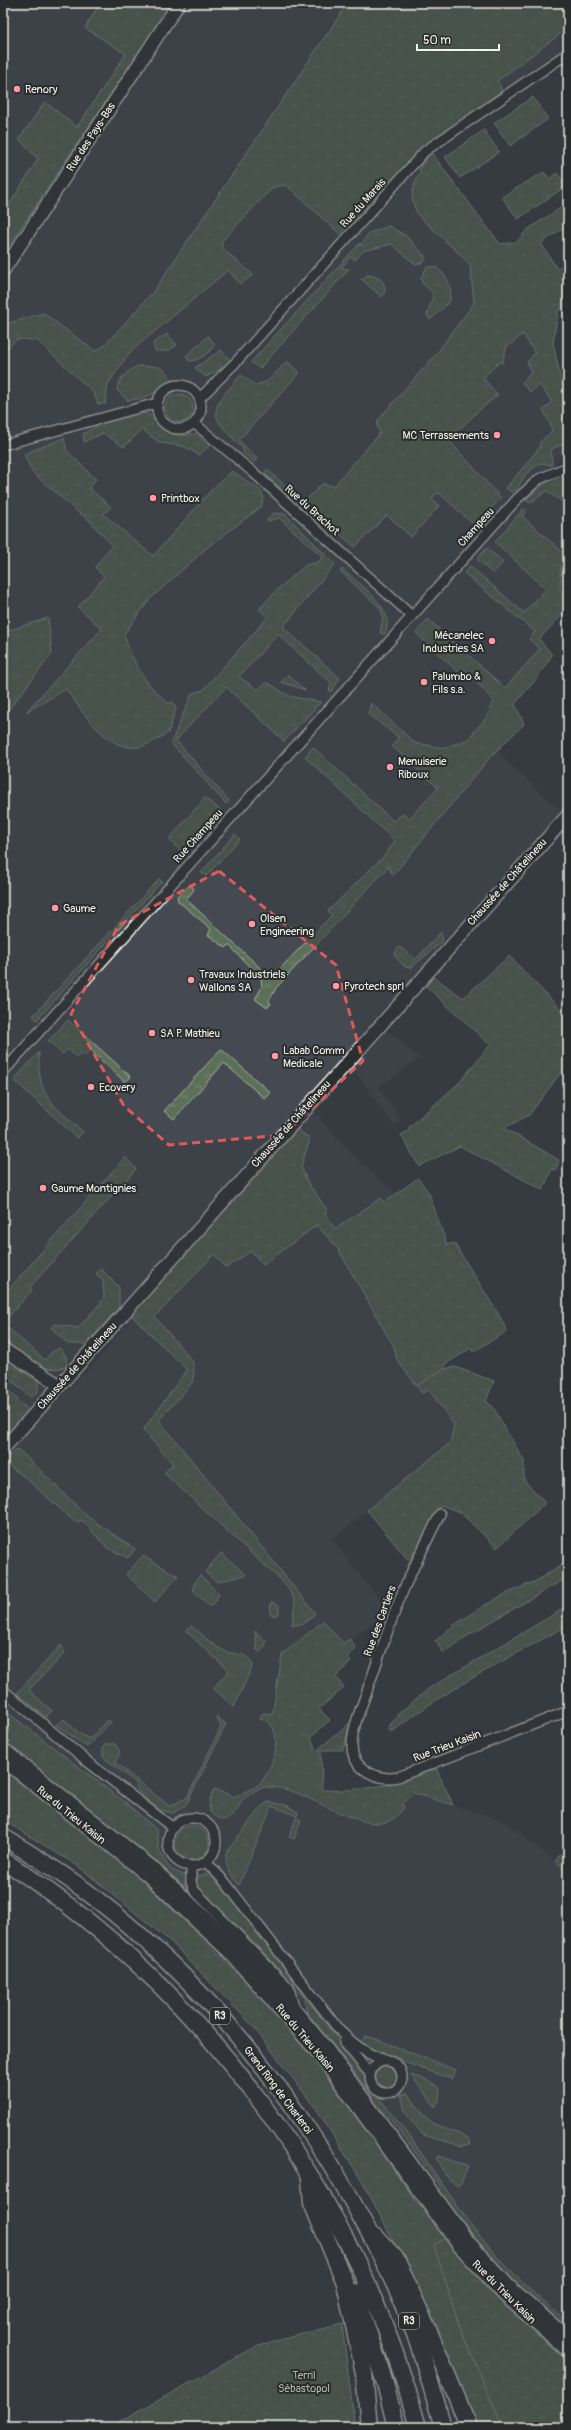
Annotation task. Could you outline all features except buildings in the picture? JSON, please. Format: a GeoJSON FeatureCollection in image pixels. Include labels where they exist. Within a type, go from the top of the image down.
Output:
{"type":"FeatureCollection","features":[{"type":"Feature","properties":{"kind":"highway","name":"Grand Ring de Charleroi"},"geometry":{"type":"LineString","coordinates":[[3,1837],[94,1897],[142,1938],[216,2011],[257,2060],[293,2108],[331,2163],[362,2220],[399,2295],[428,2373],[443,2427]]}},
{"type":"Feature","properties":{"kind":"highway","name":"Grand Ring de Charleroi"},"geometry":{"type":"LineString","coordinates":[[3,1860],[79,1916],[165,1991],[237,2072],[275,2121],[310,2174],[343,2232],[376,2303],[405,2378],[418,2427]]}},
{"type":"Feature","properties":{"kind":"highway"},"geometry":{"type":"LineString","coordinates":[[310,2174],[312,2203],[345,2283],[364,2373],[369,2427]]}},
{"type":"Feature","properties":{"kind":"highway"},"geometry":{"type":"LineString","coordinates":[[312,2203],[330,2232],[362,2308],[396,2427]]}},
{"type":"Feature","properties":{"kind":"highway"},"geometry":{"type":"LineString","coordinates":[[362,2220],[396,2259],[428,2329],[469,2427]]}},
{"type":"Feature","properties":{"kind":"main road","name":"Rue des Pays-Bas"},"geometry":{"type":"LineString","coordinates":[[3,271],[179,3]]}},
{"type":"Feature","properties":{"kind":"main road","name":"Chaussée de Châtelineau"},"geometry":{"type":"LineString","coordinates":[[3,1449],[568,815]]}},
{"type":"Feature","properties":{"kind":"main road"},"geometry":{"type":"LineString","coordinates":[[3,1349],[59,1385]]}},
{"type":"Feature","properties":{"kind":"main road","name":"Rue du Trieu Kaisin"},"geometry":{"type":"LineString","coordinates":[[3,1749],[152,1867],[240,1949],[295,2010],[364,2096],[468,2241],[509,2286],[568,2338]]}},
{"type":"Feature","properties":{"kind":"main road","name":"Rue du Trieu Kaisin"},"geometry":{"type":"LineString","coordinates":[[3,1760],[147,1875],[235,1958],[319,2054],[459,2246],[504,2295],[568,2351]]}},
{"type":"Feature","properties":{"kind":"street","name":"Rue du Marais"},"geometry":{"type":"LineString","coordinates":[[200,398],[237,361],[425,151],[568,53]]}},
{"type":"Feature","properties":{"kind":"street"},"geometry":{"type":"LineString","coordinates":[[3,445],[157,402],[164,391],[176,385],[189,386],[200,398],[201,413],[194,424],[183,429],[171,428],[161,420],[157,402]]}},
{"type":"Feature","properties":{"kind":"street","name":"Rue du Brachot"},"geometry":{"type":"LineString","coordinates":[[194,424],[254,473],[412,616]]}},
{"type":"Feature","properties":{"kind":"street","name":"Champeau"},"geometry":{"type":"LineString","coordinates":[[412,616],[518,498],[539,479],[568,467]]}},
{"type":"Feature","properties":{"kind":"street","name":"Rue Champeau"},"geometry":{"type":"LineString","coordinates":[[3,1072],[412,616]]}},
{"type":"Feature","properties":{"kind":"street","name":"Rue des Cartiers"},"geometry":{"type":"LineString","coordinates":[[352,1742],[356,1724],[394,1614],[412,1570],[440,1514]]}},
{"type":"Feature","properties":{"kind":"street"},"geometry":{"type":"LineString","coordinates":[[5,1694],[172,1828]]}},
{"type":"Feature","properties":{"kind":"street","name":"Rue Trieu Kaisin"},"geometry":{"type":"LineString","coordinates":[[352,1742],[354,1757],[364,1770],[377,1778],[391,1778],[426,1768],[568,1711]]}},
{"type":"Feature","properties":{"kind":"street"},"geometry":{"type":"LineString","coordinates":[[192,1818],[208,1824],[216,1837],[216,1846],[212,1856],[206,1862],[191,1866],[181,1864],[170,1852],[168,1841],[172,1828],[184,1820],[192,1818]]}},
{"type":"Feature","properties":{"kind":"street"},"geometry":{"type":"LineString","coordinates":[[206,1862],[225,1882],[339,2030],[356,2047],[372,2056],[395,2063],[401,2071],[402,2080],[398,2087],[391,2092],[380,2092],[372,2085],[370,2074],[345,2042],[339,2030]]}},
{"type":"Feature","properties":{"kind":"street"},"geometry":{"type":"LineString","coordinates":[[191,1866],[191,1882],[194,1890],[289,1988],[295,2010]]}},
{"type":"Feature","properties":{"kind":"street"},"geometry":{"type":"LineString","coordinates":[[370,2074],[377,2064],[386,2060]]}},
{"type":"Feature","properties":{"kind":"highlighted area"},"geometry":{"type":"Polygon","coordinates":[[[219,871],[336,965],[363,1061],[283,1135],[169,1145],[124,1106],[71,1014],[119,925],[219,871]]]}},
{"type":"Feature","properties":{"kind":"shaded area"},"geometry":{"type":"Polygon","coordinates":[[[3,3],[568,3],[568,51],[431,152],[413,175],[420,172],[548,321],[568,403],[568,443],[556,464],[568,472],[568,561],[561,567],[560,588],[568,609],[539,639],[552,655],[538,677],[515,704],[524,724],[497,752],[563,813],[3,1449],[3,3]]]}},
{"type":"Feature","properties":{"kind":"shaded area"},"geometry":{"type":"Polygon","coordinates":[[[387,1030],[420,1058],[379,1087],[401,1120],[393,1125],[352,1067],[387,1030]]]}},
{"type":"Feature","properties":{"kind":"shaded area"},"geometry":{"type":"Polygon","coordinates":[[[310,1112],[315,1112],[322,1117],[320,1119],[351,1153],[396,1194],[384,1204],[381,1198],[335,1229],[325,1213],[328,1211],[308,1183],[301,1167],[304,1154],[302,1134],[296,1128],[310,1112]]]}},
{"type":"Feature","properties":{"kind":"shaded area"},"geometry":{"type":"Polygon","coordinates":[[[317,1225],[338,1249],[370,1302],[394,1347],[398,1360],[422,1392],[428,1390],[454,1426],[450,1443],[332,1540],[388,1609],[378,1620],[343,1644],[323,1622],[282,1655],[271,1706],[272,1714],[315,1790],[402,1805],[413,1793],[486,1815],[506,1822],[568,1872],[568,2337],[498,2270],[299,2002],[186,1892],[3,1744],[3,1456],[95,1362],[202,1235],[251,1251],[263,1265],[317,1225]]]}},
{"type":"Feature","properties":{"kind":"green space"},"geometry":{"type":"Polygon","coordinates":[[[100,3],[172,3],[3,254],[3,215],[38,159],[19,139],[45,102],[77,127],[126,54],[85,28],[100,3]]]}},
{"type":"Feature","properties":{"kind":"green space"},"geometry":{"type":"Polygon","coordinates":[[[348,3],[568,3],[568,28],[497,81],[502,90],[427,146],[340,234],[286,185],[273,187],[221,242],[223,249],[253,275],[240,284],[228,270],[129,353],[108,384],[105,404],[98,404],[93,392],[38,341],[23,339],[16,340],[3,352],[3,325],[43,313],[95,351],[104,346],[153,292],[348,3]]]}},
{"type":"Feature","properties":{"kind":"green space"},"geometry":{"type":"Polygon","coordinates":[[[533,97],[548,119],[510,146],[494,123],[533,97]]]}},
{"type":"Feature","properties":{"kind":"green space"},"geometry":{"type":"Polygon","coordinates":[[[484,130],[499,152],[460,178],[445,157],[484,130]]]}},
{"type":"Feature","properties":{"kind":"green space"},"geometry":{"type":"Polygon","coordinates":[[[431,152],[500,244],[517,242],[527,230],[568,203],[568,225],[541,243],[557,269],[568,261],[568,318],[561,309],[558,311],[553,343],[568,413],[567,443],[551,449],[552,465],[540,463],[526,474],[516,490],[511,492],[506,488],[540,447],[540,442],[552,431],[550,423],[543,410],[552,402],[540,385],[530,392],[522,383],[532,371],[527,362],[535,353],[523,334],[510,345],[507,345],[502,363],[499,362],[483,378],[498,395],[478,411],[457,432],[451,432],[445,436],[501,498],[474,525],[439,493],[434,495],[432,499],[439,506],[411,537],[387,515],[355,547],[319,516],[302,504],[322,484],[334,486],[380,433],[377,426],[378,420],[437,353],[474,303],[470,264],[418,215],[413,203],[412,194],[420,172],[419,169],[431,152]]]}},
{"type":"Feature","properties":{"kind":"green space"},"geometry":{"type":"Polygon","coordinates":[[[544,172],[550,179],[557,173],[566,186],[518,219],[502,197],[544,172]]]}},
{"type":"Feature","properties":{"kind":"green space"},"geometry":{"type":"Polygon","coordinates":[[[389,226],[406,236],[425,256],[425,261],[416,265],[392,244],[363,251],[355,260],[351,257],[341,268],[349,269],[260,368],[251,362],[360,243],[360,246],[369,233],[389,226]]]}},
{"type":"Feature","properties":{"kind":"green space"},"geometry":{"type":"Polygon","coordinates":[[[427,267],[436,267],[447,278],[450,286],[450,301],[430,320],[427,315],[433,297],[432,292],[422,283],[421,277],[427,267]]]}},
{"type":"Feature","properties":{"kind":"green space"},"geometry":{"type":"Polygon","coordinates":[[[368,275],[375,276],[383,282],[385,292],[382,297],[361,279],[368,275]]]}},
{"type":"Feature","properties":{"kind":"green space"},"geometry":{"type":"Polygon","coordinates":[[[167,334],[177,345],[168,351],[155,351],[153,343],[167,334]]]}},
{"type":"Feature","properties":{"kind":"green space"},"geometry":{"type":"Polygon","coordinates":[[[208,336],[215,344],[213,347],[201,358],[189,361],[186,356],[208,336]]]}},
{"type":"Feature","properties":{"kind":"green space"},"geometry":{"type":"Polygon","coordinates":[[[221,350],[230,360],[228,364],[206,377],[195,368],[221,350]]]}},
{"type":"Feature","properties":{"kind":"green space"},"geometry":{"type":"Polygon","coordinates":[[[287,361],[299,373],[239,440],[257,459],[254,462],[243,453],[243,449],[223,428],[216,413],[217,406],[241,375],[255,385],[268,381],[287,361]]]}},
{"type":"Feature","properties":{"kind":"green space"},"geometry":{"type":"Polygon","coordinates":[[[138,366],[159,367],[165,371],[172,381],[151,395],[140,399],[127,400],[117,390],[119,382],[124,375],[138,366]]]}},
{"type":"Feature","properties":{"kind":"green space"},"geometry":{"type":"Polygon","coordinates":[[[179,394],[185,395],[189,398],[192,402],[192,414],[189,418],[185,421],[179,422],[173,421],[169,418],[166,414],[165,408],[166,402],[169,398],[173,395],[179,394]]]}},
{"type":"Feature","properties":{"kind":"green space"},"geometry":{"type":"Polygon","coordinates":[[[139,413],[149,414],[159,425],[169,432],[180,435],[195,434],[210,445],[199,455],[183,446],[160,443],[142,429],[124,447],[103,433],[84,442],[83,434],[104,422],[139,413]]]}},
{"type":"Feature","properties":{"kind":"green space"},"geometry":{"type":"Polygon","coordinates":[[[64,438],[67,451],[96,479],[89,488],[111,507],[103,514],[153,556],[212,489],[232,471],[260,490],[264,498],[261,507],[209,546],[150,599],[124,634],[131,654],[140,672],[152,688],[168,703],[173,702],[176,709],[168,733],[151,743],[140,747],[128,747],[117,744],[107,737],[88,719],[66,689],[26,712],[102,629],[78,607],[104,577],[95,567],[112,545],[85,516],[80,514],[32,472],[24,454],[64,438]]]}},
{"type":"Feature","properties":{"kind":"green space"},"geometry":{"type":"Polygon","coordinates":[[[267,469],[293,493],[290,497],[264,473],[267,469]]]}},
{"type":"Feature","properties":{"kind":"green space"},"geometry":{"type":"Polygon","coordinates":[[[568,474],[568,506],[547,491],[530,503],[525,500],[539,487],[550,480],[568,474]]]}},
{"type":"Feature","properties":{"kind":"green space"},"geometry":{"type":"Polygon","coordinates":[[[523,509],[526,511],[522,516],[564,553],[568,549],[568,561],[561,567],[560,588],[568,609],[539,639],[552,655],[538,677],[515,704],[524,724],[492,755],[393,875],[388,867],[276,988],[269,1001],[271,1004],[267,1008],[255,999],[262,987],[261,979],[229,945],[226,948],[208,935],[211,929],[178,901],[177,896],[191,883],[194,890],[186,899],[271,978],[332,915],[328,911],[385,855],[395,841],[305,757],[313,747],[393,821],[403,814],[409,819],[438,788],[392,746],[399,738],[368,714],[371,703],[415,743],[445,748],[468,739],[486,718],[494,701],[464,669],[460,674],[416,633],[428,619],[505,688],[540,649],[529,639],[535,632],[464,573],[470,566],[524,613],[546,589],[495,542],[523,509]]]}},
{"type":"Feature","properties":{"kind":"green space"},"geometry":{"type":"Polygon","coordinates":[[[274,513],[285,514],[335,564],[283,627],[340,678],[332,691],[329,691],[331,683],[278,634],[239,677],[258,690],[267,682],[289,696],[321,702],[284,741],[226,687],[176,740],[229,801],[226,804],[171,743],[192,693],[203,690],[268,617],[259,609],[278,589],[306,565],[318,562],[323,557],[279,518],[268,521],[268,518],[274,513]]]}},
{"type":"Feature","properties":{"kind":"green space"},"geometry":{"type":"Polygon","coordinates":[[[487,548],[503,562],[493,574],[477,559],[487,548]]]}},
{"type":"Feature","properties":{"kind":"green space"},"geometry":{"type":"Polygon","coordinates":[[[568,561],[568,570],[560,576],[561,566],[568,561]]]}},
{"type":"Feature","properties":{"kind":"green space"},"geometry":{"type":"Polygon","coordinates":[[[342,569],[366,589],[381,606],[386,615],[387,624],[385,634],[380,633],[383,617],[380,608],[340,571],[342,569]]]}},
{"type":"Feature","properties":{"kind":"green space"},"geometry":{"type":"Polygon","coordinates":[[[48,618],[52,654],[3,717],[3,632],[48,618]]]}},
{"type":"Feature","properties":{"kind":"green space"},"geometry":{"type":"Polygon","coordinates":[[[288,675],[305,690],[281,682],[288,675]]]}},
{"type":"Feature","properties":{"kind":"green space"},"geometry":{"type":"Polygon","coordinates":[[[205,798],[223,812],[183,854],[169,839],[205,798]]]}},
{"type":"Feature","properties":{"kind":"green space"},"geometry":{"type":"Polygon","coordinates":[[[235,834],[240,839],[206,876],[201,873],[235,834]]]}},
{"type":"Feature","properties":{"kind":"green space"},"geometry":{"type":"Polygon","coordinates":[[[159,879],[162,881],[37,1020],[33,1016],[159,879]]]}},
{"type":"Feature","properties":{"kind":"green space"},"geometry":{"type":"Polygon","coordinates":[[[441,932],[443,941],[411,968],[405,967],[394,955],[399,947],[416,959],[441,932]]]}},
{"type":"Feature","properties":{"kind":"green space"},"geometry":{"type":"Polygon","coordinates":[[[509,956],[568,1017],[568,1063],[529,1115],[504,1128],[559,1160],[556,1170],[552,1169],[543,1190],[460,1146],[419,1166],[401,1135],[410,1130],[409,1127],[460,1082],[490,1045],[426,986],[434,977],[463,998],[509,956]]]}},
{"type":"Feature","properties":{"kind":"green space"},"geometry":{"type":"Polygon","coordinates":[[[68,1020],[131,1077],[125,1082],[90,1050],[85,1056],[81,1052],[77,1057],[68,1049],[63,1054],[48,1041],[68,1020]]]}},
{"type":"Feature","properties":{"kind":"green space"},"geometry":{"type":"Polygon","coordinates":[[[221,1049],[271,1093],[265,1099],[224,1063],[174,1119],[164,1111],[221,1049]]]}},
{"type":"Feature","properties":{"kind":"green space"},"geometry":{"type":"Polygon","coordinates":[[[39,1052],[39,1067],[44,1090],[55,1106],[83,1132],[77,1138],[14,1080],[39,1052]]]}},
{"type":"Feature","properties":{"kind":"green space"},"geometry":{"type":"Polygon","coordinates":[[[296,1128],[310,1139],[301,1167],[308,1183],[328,1211],[325,1213],[335,1229],[381,1198],[384,1203],[418,1178],[429,1193],[447,1245],[454,1243],[499,1315],[507,1331],[473,1352],[471,1348],[444,1365],[447,1369],[417,1386],[397,1360],[394,1347],[338,1249],[317,1225],[263,1265],[251,1251],[226,1268],[214,1254],[155,1317],[193,1362],[194,1374],[192,1383],[159,1420],[315,1613],[305,1622],[299,1625],[292,1625],[295,1601],[287,1586],[164,1473],[173,1464],[143,1430],[187,1370],[131,1315],[296,1128]]]}},
{"type":"Feature","properties":{"kind":"green space"},"geometry":{"type":"Polygon","coordinates":[[[125,1157],[136,1169],[30,1287],[32,1290],[3,1323],[3,1296],[125,1157]]]}},
{"type":"Feature","properties":{"kind":"green space"},"geometry":{"type":"Polygon","coordinates":[[[101,1269],[119,1287],[119,1307],[87,1344],[68,1344],[51,1328],[54,1324],[78,1328],[104,1299],[103,1280],[96,1274],[101,1269]]]}},
{"type":"Feature","properties":{"kind":"green space"},"geometry":{"type":"Polygon","coordinates":[[[3,1324],[45,1360],[52,1352],[60,1348],[66,1356],[67,1366],[58,1369],[49,1368],[41,1366],[25,1357],[3,1339],[3,1324]]]}},
{"type":"Feature","properties":{"kind":"green space"},"geometry":{"type":"Polygon","coordinates":[[[3,1360],[38,1381],[38,1391],[31,1397],[11,1380],[5,1387],[29,1411],[4,1438],[3,1360]]]}},
{"type":"Feature","properties":{"kind":"green space"},"geometry":{"type":"Polygon","coordinates":[[[455,1367],[494,1381],[486,1401],[493,1407],[524,1461],[524,1480],[545,1503],[497,1548],[460,1512],[441,1505],[409,1561],[367,1510],[450,1443],[454,1425],[429,1390],[422,1393],[417,1386],[443,1369],[455,1367]]]}},
{"type":"Feature","properties":{"kind":"green space"},"geometry":{"type":"Polygon","coordinates":[[[18,1449],[88,1517],[135,1549],[128,1558],[107,1548],[82,1520],[76,1523],[22,1475],[3,1462],[3,1460],[18,1449]]]}},
{"type":"Feature","properties":{"kind":"green space"},"geometry":{"type":"Polygon","coordinates":[[[221,1553],[246,1575],[217,1582],[205,1572],[221,1553]]]}},
{"type":"Feature","properties":{"kind":"green space"},"geometry":{"type":"Polygon","coordinates":[[[143,1556],[178,1576],[155,1602],[126,1574],[143,1556]]]}},
{"type":"Feature","properties":{"kind":"green space"},"geometry":{"type":"Polygon","coordinates":[[[568,1561],[568,1577],[467,1636],[444,1653],[435,1641],[453,1626],[477,1610],[501,1596],[538,1580],[568,1561]]]}},
{"type":"Feature","properties":{"kind":"green space"},"geometry":{"type":"Polygon","coordinates":[[[200,1575],[219,1594],[213,1605],[209,1606],[194,1591],[193,1586],[200,1575]]]}},
{"type":"Feature","properties":{"kind":"green space"},"geometry":{"type":"Polygon","coordinates":[[[271,1602],[279,1605],[279,1613],[275,1616],[270,1614],[271,1602]]]}},
{"type":"Feature","properties":{"kind":"green space"},"geometry":{"type":"Polygon","coordinates":[[[568,1606],[568,1625],[455,1688],[412,1716],[392,1732],[387,1729],[400,1712],[431,1687],[568,1606]]]}},
{"type":"Feature","properties":{"kind":"green space"},"geometry":{"type":"Polygon","coordinates":[[[323,1621],[343,1643],[350,1639],[356,1649],[347,1657],[351,1662],[336,1677],[344,1687],[319,1709],[330,1720],[311,1737],[316,1751],[351,1722],[343,1750],[321,1750],[322,1790],[352,1790],[380,1786],[395,1783],[436,1768],[453,1805],[413,1793],[402,1805],[404,1807],[400,1813],[395,1817],[386,1822],[372,1823],[336,1811],[291,1791],[265,1787],[258,1789],[246,1797],[230,1818],[226,1820],[221,1820],[210,1812],[209,1802],[214,1789],[234,1797],[255,1787],[266,1776],[274,1758],[276,1737],[268,1722],[260,1718],[263,1713],[272,1714],[282,1655],[323,1621]]]}},
{"type":"Feature","properties":{"kind":"green space"},"geometry":{"type":"Polygon","coordinates":[[[191,1626],[222,1650],[245,1656],[251,1661],[253,1665],[234,1707],[213,1688],[229,1671],[186,1631],[191,1626]]]}},
{"type":"Feature","properties":{"kind":"green space"},"geometry":{"type":"Polygon","coordinates":[[[255,1631],[266,1641],[265,1647],[260,1652],[257,1650],[255,1631]]]}},
{"type":"Feature","properties":{"kind":"green space"},"geometry":{"type":"Polygon","coordinates":[[[61,1645],[65,1653],[29,1690],[52,1711],[46,1717],[17,1693],[61,1645]]]}},
{"type":"Feature","properties":{"kind":"green space"},"geometry":{"type":"Polygon","coordinates":[[[3,1709],[126,1803],[157,1830],[159,1849],[166,1863],[172,1870],[186,1876],[185,1885],[190,1891],[132,1842],[3,1742],[3,1709]]]}},
{"type":"Feature","properties":{"kind":"green space"},"geometry":{"type":"Polygon","coordinates":[[[216,1716],[226,1724],[186,1805],[173,1813],[159,1810],[138,1791],[136,1783],[103,1757],[103,1749],[106,1744],[115,1744],[119,1750],[119,1756],[115,1762],[169,1806],[187,1798],[221,1727],[216,1716]]]}},
{"type":"Feature","properties":{"kind":"green space"},"geometry":{"type":"Polygon","coordinates":[[[64,1719],[80,1734],[90,1739],[107,1720],[111,1722],[87,1747],[56,1725],[64,1719]]]}},
{"type":"Feature","properties":{"kind":"green space"},"geometry":{"type":"Polygon","coordinates":[[[3,1770],[128,1866],[281,2016],[323,2067],[419,2206],[428,2212],[452,2245],[493,2291],[552,2348],[568,2361],[568,2427],[477,2427],[423,2300],[364,2184],[317,2110],[252,2025],[171,1942],[78,1866],[3,1820],[3,1770]]]}},
{"type":"Feature","properties":{"kind":"green space"},"geometry":{"type":"Polygon","coordinates":[[[268,1802],[286,1805],[298,1812],[297,1816],[272,1806],[239,1885],[229,1870],[226,1862],[226,1853],[260,1808],[268,1802]]]}},
{"type":"Feature","properties":{"kind":"green space"},"geometry":{"type":"Polygon","coordinates":[[[296,1818],[301,1820],[294,1839],[289,1837],[296,1818]]]}},
{"type":"Feature","properties":{"kind":"green space"},"geometry":{"type":"Polygon","coordinates":[[[192,1826],[204,1831],[209,1843],[204,1855],[192,1860],[180,1855],[175,1843],[180,1831],[192,1826]]]}},
{"type":"Feature","properties":{"kind":"green space"},"geometry":{"type":"Polygon","coordinates":[[[568,1845],[568,1872],[555,1861],[568,1845]]]}},
{"type":"Feature","properties":{"kind":"green space"},"geometry":{"type":"Polygon","coordinates":[[[208,1873],[214,1877],[361,2069],[373,2090],[408,2134],[467,2220],[496,2256],[540,2299],[568,2322],[568,2331],[526,2294],[471,2239],[439,2191],[441,2187],[390,2118],[377,2106],[368,2090],[307,2013],[305,1999],[260,1948],[199,1891],[196,1883],[198,1877],[208,1873]]]}},
{"type":"Feature","properties":{"kind":"green space"},"geometry":{"type":"Polygon","coordinates":[[[366,2036],[456,2070],[451,2079],[404,2062],[396,2056],[385,2052],[375,2053],[364,2048],[361,2042],[366,2036]]]}},
{"type":"Feature","properties":{"kind":"green space"},"geometry":{"type":"Polygon","coordinates":[[[386,2066],[394,2069],[397,2077],[394,2085],[386,2088],[378,2085],[375,2077],[378,2069],[386,2066]]]}},
{"type":"Feature","properties":{"kind":"green space"},"geometry":{"type":"Polygon","coordinates":[[[411,2075],[427,2080],[440,2088],[439,2100],[435,2107],[411,2075]]]}},
{"type":"Feature","properties":{"kind":"green space"},"geometry":{"type":"Polygon","coordinates":[[[401,2094],[408,2094],[430,2122],[468,2138],[470,2144],[462,2146],[423,2135],[405,2112],[401,2094]]]}},
{"type":"Feature","properties":{"kind":"green space"},"geometry":{"type":"Polygon","coordinates":[[[440,2156],[468,2167],[461,2183],[457,2186],[445,2175],[436,2158],[440,2156]]]}},
{"type":"Feature","properties":{"kind":"green space"},"geometry":{"type":"Polygon","coordinates":[[[446,2238],[504,2302],[535,2333],[568,2361],[568,2427],[503,2427],[460,2328],[434,2245],[446,2238]]]}},
{"type":"Feature","properties":{"kind":"green space","name":"Terril Sébastopol"},"geometry":{"type":"Polygon","coordinates":[[[342,2324],[355,2427],[116,2427],[115,2424],[259,2345],[342,2324]]]}},
{"type":"Feature","properties":{"kind":"place","name":"Renory"},"geometry":{"type":"Point","coordinates":[17,89]}},
{"type":"Feature","properties":{"kind":"place","name":"MC Terrassements"},"geometry":{"type":"Point","coordinates":[497,435]}},
{"type":"Feature","properties":{"kind":"place","name":"Printbox"},"geometry":{"type":"Point","coordinates":[153,498]}},
{"type":"Feature","properties":{"kind":"place","name":"Mécanelec Industries SA"},"geometry":{"type":"Point","coordinates":[492,641]}},
{"type":"Feature","properties":{"kind":"place","name":"Palumbo & Fils s.a."},"geometry":{"type":"Point","coordinates":[424,682]}},
{"type":"Feature","properties":{"kind":"place","name":"Menuiserie Riboux"},"geometry":{"type":"Point","coordinates":[390,767]}},
{"type":"Feature","properties":{"kind":"place","name":"Gaume"},"geometry":{"type":"Point","coordinates":[55,908]}},
{"type":"Feature","properties":{"kind":"place","name":"Olsen Engineering"},"geometry":{"type":"Point","coordinates":[252,924]}},
{"type":"Feature","properties":{"kind":"place","name":"Travaux Industriels Wallons SA"},"geometry":{"type":"Point","coordinates":[191,980]}},
{"type":"Feature","properties":{"kind":"place","name":"Pyrotech sprl"},"geometry":{"type":"Point","coordinates":[336,986]}},
{"type":"Feature","properties":{"kind":"place","name":"SA P. Mathieu"},"geometry":{"type":"Point","coordinates":[152,1033]}},
{"type":"Feature","properties":{"kind":"place","name":"Labab Comm Medicale"},"geometry":{"type":"Point","coordinates":[275,1056]}},
{"type":"Feature","properties":{"kind":"place","name":"Ecovery"},"geometry":{"type":"Point","coordinates":[91,1087]}},
{"type":"Feature","properties":{"kind":"place","name":"Gaume Montignies"},"geometry":{"type":"Point","coordinates":[43,1188]}}]}
